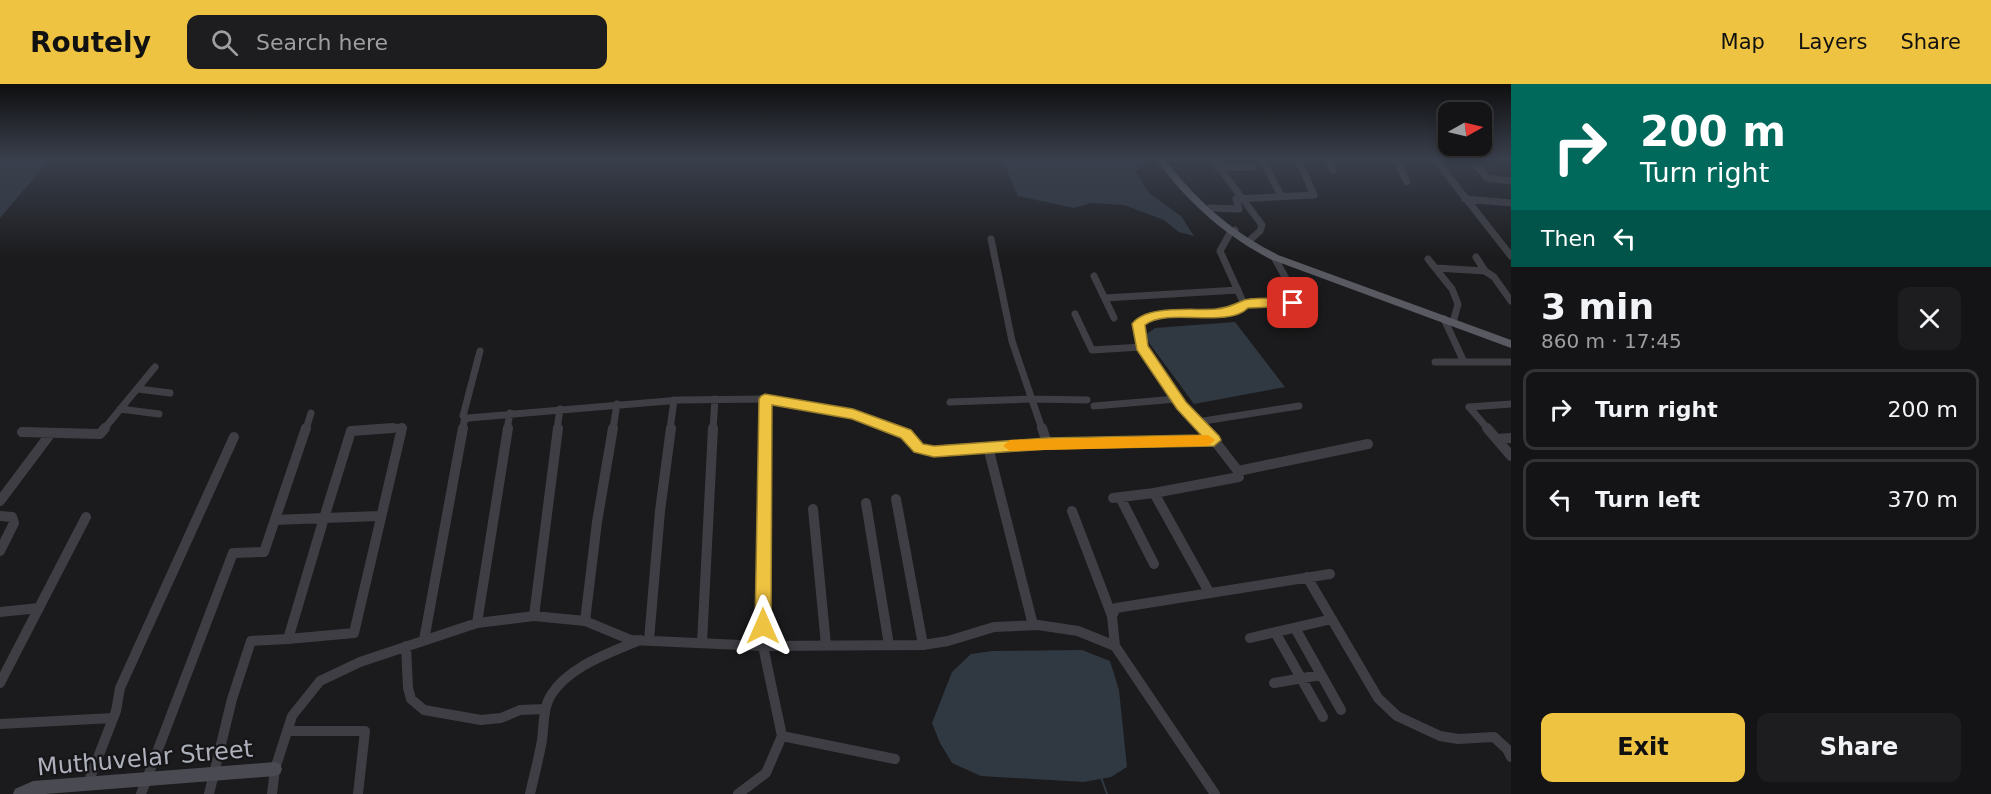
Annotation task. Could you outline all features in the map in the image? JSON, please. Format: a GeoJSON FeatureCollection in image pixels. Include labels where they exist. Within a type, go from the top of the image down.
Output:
{"type":"FeatureCollection","features":[{"type":"Feature","properties":{"kind":"main road"},"geometry":{"type":"LineString","coordinates":[[1188,192],[1202,209],[1233,232],[1274,257],[1449,319],[1511,338]]}},
{"type":"Feature","properties":{"kind":"main road"},"geometry":{"type":"LineString","coordinates":[[1197,192],[1233,232],[1277,252],[1511,344]]}},
{"type":"Feature","properties":{"kind":"street"},"geometry":{"type":"LineString","coordinates":[[1237,192],[1262,225],[1260,231],[1251,239]]}},
{"type":"Feature","properties":{"kind":"street"},"geometry":{"type":"LineString","coordinates":[[1279,192],[1281,196]]}},
{"type":"Feature","properties":{"kind":"street"},"geometry":{"type":"LineString","coordinates":[[1210,208],[1239,209],[1236,199],[1314,195],[1313,192]]}},
{"type":"Feature","properties":{"kind":"street"},"geometry":{"type":"LineString","coordinates":[[1460,192],[1511,256]]}},
{"type":"Feature","properties":{"kind":"street"},"geometry":{"type":"LineString","coordinates":[[1465,199],[1511,203]]}},
{"type":"Feature","properties":{"kind":"street"},"geometry":{"type":"LineString","coordinates":[[1233,232],[1220,251],[1244,304]]}},
{"type":"Feature","properties":{"kind":"street"},"geometry":{"type":"LineString","coordinates":[[991,239],[1012,341],[1047,443]]}},
{"type":"Feature","properties":{"kind":"street"},"geometry":{"type":"LineString","coordinates":[[1154,564],[1116,497],[1154,493],[1239,477],[1238,471],[1214,440],[1177,399],[1142,347],[1138,324],[1143,320],[1163,314],[1218,313],[1239,309],[1244,304],[1299,302],[1274,257]]}},
{"type":"Feature","properties":{"kind":"street"},"geometry":{"type":"LineString","coordinates":[[1476,257],[1511,301]]}},
{"type":"Feature","properties":{"kind":"street"},"geometry":{"type":"LineString","coordinates":[[1428,259],[1452,289],[1458,304],[1449,319],[1464,362]]}},
{"type":"Feature","properties":{"kind":"street"},"geometry":{"type":"LineString","coordinates":[[1436,268],[1485,271]]}},
{"type":"Feature","properties":{"kind":"street"},"geometry":{"type":"LineString","coordinates":[[1094,276],[1114,318]]}},
{"type":"Feature","properties":{"kind":"street"},"geometry":{"type":"LineString","coordinates":[[1105,298],[1238,290]]}},
{"type":"Feature","properties":{"kind":"street"},"geometry":{"type":"LineString","coordinates":[[1075,314],[1092,350],[1142,347]]}},
{"type":"Feature","properties":{"kind":"street"},"geometry":{"type":"LineString","coordinates":[[466,419],[463,416],[465,402],[480,351]]}},
{"type":"Feature","properties":{"kind":"street"},"geometry":{"type":"LineString","coordinates":[[1435,362],[1511,362]]}},
{"type":"Feature","properties":{"kind":"street"},"geometry":{"type":"LineString","coordinates":[[22,432],[100,434],[155,367]]}},
{"type":"Feature","properties":{"kind":"street"},"geometry":{"type":"LineString","coordinates":[[138,389],[170,393]]}},
{"type":"Feature","properties":{"kind":"street"},"geometry":{"type":"LineString","coordinates":[[702,643],[714,399]]}},
{"type":"Feature","properties":{"kind":"street"},"geometry":{"type":"LineString","coordinates":[[466,419],[510,413],[674,400],[765,399],[853,414],[906,434],[919,448],[927,451],[1047,443],[1214,440]]}},
{"type":"Feature","properties":{"kind":"street"},"geometry":{"type":"LineString","coordinates":[[738,794],[766,773],[782,736],[763,646],[765,399]]}},
{"type":"Feature","properties":{"kind":"street"},"geometry":{"type":"LineString","coordinates":[[950,402],[1032,399],[1090,403],[1177,399]]}},
{"type":"Feature","properties":{"kind":"street"},"geometry":{"type":"LineString","coordinates":[[644,640],[674,400]]}},
{"type":"Feature","properties":{"kind":"street"},"geometry":{"type":"LineString","coordinates":[[585,621],[597,522],[617,404]]}},
{"type":"Feature","properties":{"kind":"street"},"geometry":{"type":"LineString","coordinates":[[1511,404],[1469,407],[1511,456]]}},
{"type":"Feature","properties":{"kind":"street"},"geometry":{"type":"LineString","coordinates":[[1197,422],[1299,406]]}},
{"type":"Feature","properties":{"kind":"street"},"geometry":{"type":"LineString","coordinates":[[120,409],[159,414]]}},
{"type":"Feature","properties":{"kind":"street"},"geometry":{"type":"LineString","coordinates":[[534,616],[560,409]]}},
{"type":"Feature","properties":{"kind":"street"},"geometry":{"type":"LineString","coordinates":[[477,623],[510,413]]}},
{"type":"Feature","properties":{"kind":"street"},"geometry":{"type":"LineString","coordinates":[[141,794],[234,553],[264,552],[310,414]]}},
{"type":"Feature","properties":{"kind":"street"},"geometry":{"type":"LineString","coordinates":[[424,640],[466,419]]}},
{"type":"Feature","properties":{"kind":"street"},"geometry":{"type":"LineString","coordinates":[[209,794],[232,699],[251,641],[288,639],[354,633],[402,427],[351,431],[288,639]]}},
{"type":"Feature","properties":{"kind":"street"},"geometry":{"type":"LineString","coordinates":[[0,500],[51,433]]}},
{"type":"Feature","properties":{"kind":"street"},"geometry":{"type":"LineString","coordinates":[[88,783],[113,718],[120,688],[234,437]]}},
{"type":"Feature","properties":{"kind":"street"},"geometry":{"type":"LineString","coordinates":[[1497,439],[1511,438]]}},
{"type":"Feature","properties":{"kind":"street"},"geometry":{"type":"LineString","coordinates":[[1238,471],[1368,444]]}},
{"type":"Feature","properties":{"kind":"street"},"geometry":{"type":"LineString","coordinates":[[988,447],[1033,625]]}},
{"type":"Feature","properties":{"kind":"street"},"geometry":{"type":"LineString","coordinates":[[1154,493],[1209,592]]}},
{"type":"Feature","properties":{"kind":"street"},"geometry":{"type":"LineString","coordinates":[[896,499],[920,614],[923,645]]}},
{"type":"Feature","properties":{"kind":"street"},"geometry":{"type":"LineString","coordinates":[[866,503],[889,645]]}},
{"type":"Feature","properties":{"kind":"street"},"geometry":{"type":"LineString","coordinates":[[813,509],[826,645]]}},
{"type":"Feature","properties":{"kind":"street"},"geometry":{"type":"LineString","coordinates":[[1072,511],[1112,616],[1115,646],[1215,794]]}},
{"type":"Feature","properties":{"kind":"street"},"geometry":{"type":"LineString","coordinates":[[0,516],[12,517],[15,523],[0,551]]}},
{"type":"Feature","properties":{"kind":"street"},"geometry":{"type":"LineString","coordinates":[[275,520],[381,516]]}},
{"type":"Feature","properties":{"kind":"street"},"geometry":{"type":"LineString","coordinates":[[0,683],[86,517]]}},
{"type":"Feature","properties":{"kind":"street"},"geometry":{"type":"LineString","coordinates":[[1112,616],[1116,608],[1330,574]]}},
{"type":"Feature","properties":{"kind":"street"},"geometry":{"type":"LineString","coordinates":[[1307,577],[1378,698],[1397,716],[1440,736],[1458,739],[1494,737],[1507,749],[1511,757]]}},
{"type":"Feature","properties":{"kind":"street"},"geometry":{"type":"LineString","coordinates":[[0,612],[39,608]]}},
{"type":"Feature","properties":{"kind":"street"},"geometry":{"type":"LineString","coordinates":[[272,794],[275,769],[292,716],[320,681],[360,662],[477,623],[534,616],[585,621],[631,640],[763,646],[923,645],[948,641],[994,627],[1033,625],[1078,631],[1115,646]]}},
{"type":"Feature","properties":{"kind":"street"},"geometry":{"type":"LineString","coordinates":[[1250,638],[1332,619]]}},
{"type":"Feature","properties":{"kind":"street"},"geometry":{"type":"LineString","coordinates":[[1295,628],[1341,710]]}},
{"type":"Feature","properties":{"kind":"street"},"geometry":{"type":"LineString","coordinates":[[1275,632],[1323,717]]}},
{"type":"Feature","properties":{"kind":"street"},"geometry":{"type":"LineString","coordinates":[[530,794],[542,740],[545,709],[551,695],[561,682],[595,662],[644,640]]}},
{"type":"Feature","properties":{"kind":"street"},"geometry":{"type":"LineString","coordinates":[[406,646],[408,688],[411,699],[424,710],[481,720],[501,718],[520,710],[545,709]]}},
{"type":"Feature","properties":{"kind":"street"},"geometry":{"type":"LineString","coordinates":[[1275,683],[1321,675]]}},
{"type":"Feature","properties":{"kind":"street"},"geometry":{"type":"LineString","coordinates":[[0,724],[113,718]]}},
{"type":"Feature","properties":{"kind":"street"},"geometry":{"type":"LineString","coordinates":[[287,731],[365,731],[358,794]]}},
{"type":"Feature","properties":{"kind":"street"},"geometry":{"type":"LineString","coordinates":[[782,736],[895,759]]}},
{"type":"Feature","properties":{"kind":"street","name":"Muthuvelar Street"},"geometry":{"type":"LineString","coordinates":[[20,794],[33,788],[275,769]]}},
{"type":"Feature","properties":{"kind":"shaded area"},"geometry":{"type":"Polygon","coordinates":[[[0,192],[22,192],[0,218],[0,192]]]}},
{"type":"Feature","properties":{"kind":"shaded area"},"geometry":{"type":"Polygon","coordinates":[[[1016,192],[1148,192],[1181,216],[1194,236],[1179,232],[1164,220],[1124,205],[1091,203],[1074,208],[1018,196],[1016,192]]]}},
{"type":"Feature","properties":{"kind":"shaded area"},"geometry":{"type":"Polygon","coordinates":[[[1235,322],[1285,387],[1194,404],[1144,336],[1155,328],[1235,322]]]}},
{"type":"Feature","properties":{"kind":"shaded area"},"geometry":{"type":"Polygon","coordinates":[[[1082,650],[1110,661],[1119,690],[1127,767],[1111,777],[1084,782],[981,776],[952,763],[932,723],[952,672],[971,654],[992,651],[1082,650]]]}},
{"type":"Feature","properties":{"kind":"waterway"},"geometry":{"type":"LineString","coordinates":[[1101,777],[1107,794]]}},
{"type":"Feature","properties":{"kind":"slow traffic"},"geometry":{"type":"LineString","coordinates":[[1010,446],[1047,443],[1208,440]]}},
{"type":"Feature","properties":{"kind":"route"},"geometry":{"type":"LineString","coordinates":[[763,626],[765,399],[853,414],[906,434],[912,443],[927,451],[1047,443],[1214,440],[1182,406],[1142,347],[1138,324],[1143,320],[1163,314],[1218,313],[1239,309],[1244,304],[1293,303]]}}]}
